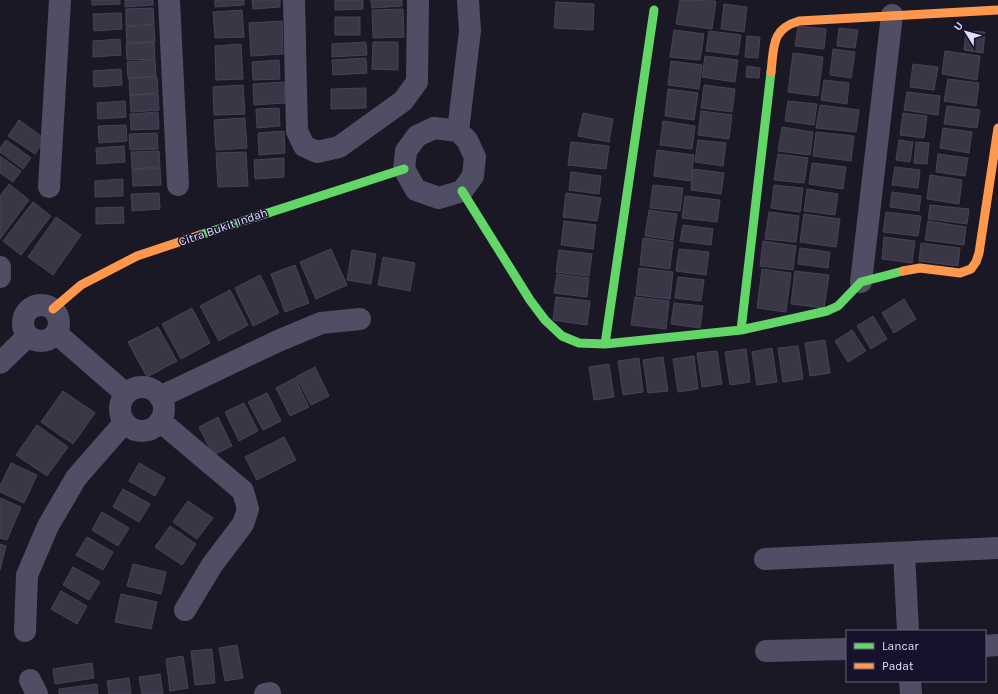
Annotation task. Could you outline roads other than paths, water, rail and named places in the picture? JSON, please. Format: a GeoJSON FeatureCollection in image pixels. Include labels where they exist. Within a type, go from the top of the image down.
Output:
{"type":"FeatureCollection","features":[{"type":"Feature","properties":{"kind":"street"},"geometry":{"type":"LineString","coordinates":[[49,187],[60,0]]}},
{"type":"Feature","properties":{"kind":"street"},"geometry":{"type":"LineString","coordinates":[[170,0],[178,185]]}},
{"type":"Feature","properties":{"kind":"street"},"geometry":{"type":"LineString","coordinates":[[294,0],[297,131],[304,146],[317,152],[339,147],[403,101],[417,82],[418,0]]}},
{"type":"Feature","properties":{"kind":"street"},"geometry":{"type":"LineString","coordinates":[[458,131],[470,31],[468,0]]}},
{"type":"Feature","properties":{"kind":"street"},"geometry":{"type":"LineString","coordinates":[[605,344],[654,10]]}},
{"type":"Feature","properties":{"kind":"street"},"geometry":{"type":"LineString","coordinates":[[741,330],[774,40],[782,30],[792,23],[805,20],[998,10]]}},
{"type":"Feature","properties":{"kind":"street"},"geometry":{"type":"LineString","coordinates":[[861,282],[892,15]]}},
{"type":"Feature","properties":{"kind":"street"},"geometry":{"type":"LineString","coordinates":[[434,128],[458,131],[467,140],[475,157],[473,176],[462,190],[439,198],[416,190],[404,169],[406,151],[417,136],[434,128]]}},
{"type":"Feature","properties":{"kind":"street"},"geometry":{"type":"LineString","coordinates":[[462,190],[530,300],[545,320],[562,336],[579,343],[605,344],[741,330],[827,311],[838,306],[861,282],[905,270],[920,268],[960,273],[971,269],[976,262],[979,253],[998,128]]}},
{"type":"Feature","properties":{"kind":"street","name":"Citra Bukit Indah"},"geometry":{"type":"LineString","coordinates":[[54,310],[82,285],[137,256],[246,219],[404,169]]}},
{"type":"Feature","properties":{"kind":"street"},"geometry":{"type":"LineString","coordinates":[[0,267],[0,277]]}},
{"type":"Feature","properties":{"kind":"street"},"geometry":{"type":"LineString","coordinates":[[38,305],[46,306],[54,310],[57,314],[59,324],[56,333],[48,340],[43,341],[38,341],[28,336],[24,329],[23,322],[26,314],[31,308],[38,305]]}},
{"type":"Feature","properties":{"kind":"street"},"geometry":{"type":"LineString","coordinates":[[160,397],[278,340],[320,323],[360,319]]}},
{"type":"Feature","properties":{"kind":"street"},"geometry":{"type":"LineString","coordinates":[[56,333],[126,394]]}},
{"type":"Feature","properties":{"kind":"street"},"geometry":{"type":"LineString","coordinates":[[0,363],[28,336]]}},
{"type":"Feature","properties":{"kind":"street"},"geometry":{"type":"LineString","coordinates":[[140,387],[155,391],[160,397],[163,405],[163,413],[160,421],[149,430],[142,431],[136,430],[124,423],[120,408],[121,401],[126,394],[132,389],[140,387]]}},
{"type":"Feature","properties":{"kind":"street"},"geometry":{"type":"LineString","coordinates":[[160,421],[243,492],[248,509],[244,524],[212,565],[185,610]]}},
{"type":"Feature","properties":{"kind":"street"},"geometry":{"type":"LineString","coordinates":[[25,631],[27,575],[48,526],[76,478],[124,423]]}},
{"type":"Feature","properties":{"kind":"street"},"geometry":{"type":"LineString","coordinates":[[765,559],[998,548]]}},
{"type":"Feature","properties":{"kind":"street"},"geometry":{"type":"LineString","coordinates":[[904,553],[908,630]]}},
{"type":"Feature","properties":{"kind":"street"},"geometry":{"type":"LineString","coordinates":[[986,646],[998,645]]}},
{"type":"Feature","properties":{"kind":"street"},"geometry":{"type":"LineString","coordinates":[[766,651],[846,649]]}},
{"type":"Feature","properties":{"kind":"street"},"geometry":{"type":"LineString","coordinates":[[910,682],[911,694]]}}]}
